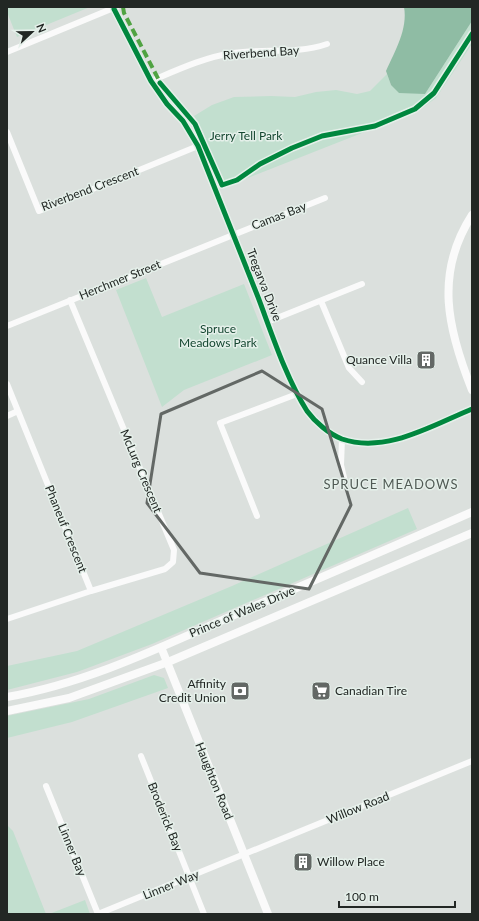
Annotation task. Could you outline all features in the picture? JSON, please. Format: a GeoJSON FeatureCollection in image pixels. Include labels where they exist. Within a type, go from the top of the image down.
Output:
{"type":"FeatureCollection","features":[{"type":"Feature","properties":{"kind":"main road"},"geometry":{"type":"LineString","coordinates":[[472,215],[463,232],[452,264],[448,299],[452,334],[472,390]]}},
{"type":"Feature","properties":{"kind":"main road","name":"Prince of Wales Drive"},"geometry":{"type":"LineString","coordinates":[[7,697],[47,689],[83,678],[161,647],[472,512]]}},
{"type":"Feature","properties":{"kind":"main road","name":"Prince of Wales Drive"},"geometry":{"type":"LineString","coordinates":[[7,711],[69,698],[168,662],[472,533]]}},
{"type":"Feature","properties":{"kind":"main road","name":"Haughton Road"},"geometry":{"type":"LineString","coordinates":[[161,647],[268,914]]}},
{"type":"Feature","properties":{"kind":"street"},"geometry":{"type":"LineString","coordinates":[[7,52],[115,8]]}},
{"type":"Feature","properties":{"kind":"street","name":"Tregarva Drive"},"geometry":{"type":"LineString","coordinates":[[115,8],[151,81],[167,104],[183,121],[198,146],[267,322],[297,394],[308,413],[322,427],[342,438],[363,442],[383,442],[416,432],[472,409]]}},
{"type":"Feature","properties":{"kind":"street","name":"Riverbend Bay"},"geometry":{"type":"LineString","coordinates":[[151,81],[217,56],[234,53],[311,50],[327,44]]}},
{"type":"Feature","properties":{"kind":"street","name":"Riverbend Crescent"},"geometry":{"type":"LineString","coordinates":[[7,132],[39,211],[198,146]]}},
{"type":"Feature","properties":{"kind":"street","name":"Camas Bay"},"geometry":{"type":"LineString","coordinates":[[233,234],[325,198]]}},
{"type":"Feature","properties":{"kind":"street","name":"Herchmer Street"},"geometry":{"type":"LineString","coordinates":[[7,326],[233,234]]}},
{"type":"Feature","properties":{"kind":"street"},"geometry":{"type":"LineString","coordinates":[[267,322],[362,284]]}},
{"type":"Feature","properties":{"kind":"street","name":"McLurg Crescent"},"geometry":{"type":"LineString","coordinates":[[70,300],[174,550],[173,562],[165,569],[91,591]]}},
{"type":"Feature","properties":{"kind":"street"},"geometry":{"type":"LineString","coordinates":[[321,301],[349,368],[362,382]]}},
{"type":"Feature","properties":{"kind":"street","name":"Phaneuf Crescent"},"geometry":{"type":"LineString","coordinates":[[7,384],[91,591]]}},
{"type":"Feature","properties":{"kind":"street"},"geometry":{"type":"LineString","coordinates":[[257,516],[220,423],[297,394]]}},
{"type":"Feature","properties":{"kind":"street"},"geometry":{"type":"LineString","coordinates":[[7,416],[18,411]]}},
{"type":"Feature","properties":{"kind":"street"},"geometry":{"type":"LineString","coordinates":[[342,438],[341,465],[345,482]]}},
{"type":"Feature","properties":{"kind":"street"},"geometry":{"type":"LineString","coordinates":[[7,619],[91,591]]}},
{"type":"Feature","properties":{"kind":"street","name":"Broderick Bay"},"geometry":{"type":"LineString","coordinates":[[141,756],[204,914]]}},
{"type":"Feature","properties":{"kind":"street","name":"Willow Road"},"geometry":{"type":"LineString","coordinates":[[244,855],[472,761]]}},
{"type":"Feature","properties":{"kind":"street","name":"Linner Bay"},"geometry":{"type":"LineString","coordinates":[[46,786],[98,914]]}},
{"type":"Feature","properties":{"kind":"street","name":"Linner Way"},"geometry":{"type":"LineString","coordinates":[[98,914],[244,855]]}},
{"type":"Feature","properties":{"kind":"highlighted area"},"geometry":{"type":"Polygon","coordinates":[[[262,371],[322,409],[351,505],[309,589],[200,573],[147,503],[161,414],[262,371]]]}},
{"type":"Feature","properties":{"kind":"green space"},"geometry":{"type":"Polygon","coordinates":[[[7,7],[90,7],[17,37],[7,12],[7,7]]]}},
{"type":"Feature","properties":{"kind":"green space","name":"Jerry Tell Park"},"geometry":{"type":"Polygon","coordinates":[[[472,21],[472,44],[436,98],[418,111],[222,188],[203,132],[194,116],[212,105],[234,97],[295,97],[316,92],[336,90],[357,94],[370,91],[387,74],[391,85],[425,94],[472,21]]]}},
{"type":"Feature","properties":{"kind":"green space","name":"Spruce Meadows Park"},"geometry":{"type":"Polygon","coordinates":[[[146,278],[162,317],[244,284],[272,355],[184,390],[162,407],[116,290],[146,278]]]}},
{"type":"Feature","properties":{"kind":"green space"},"geometry":{"type":"Polygon","coordinates":[[[408,508],[417,529],[152,644],[77,672],[7,690],[7,666],[77,651],[232,586],[408,508]]]}},
{"type":"Feature","properties":{"kind":"green space"},"geometry":{"type":"Polygon","coordinates":[[[154,675],[164,678],[168,688],[72,722],[7,738],[7,716],[89,699],[154,675]]]}},
{"type":"Feature","properties":{"kind":"green space"},"geometry":{"type":"Polygon","coordinates":[[[7,825],[13,831],[46,914],[7,914],[7,825]]]}},
{"type":"Feature","properties":{"kind":"green space"},"geometry":{"type":"Polygon","coordinates":[[[85,900],[90,914],[49,914],[85,900]]]}},
{"type":"Feature","properties":{"kind":"shaded area"},"geometry":{"type":"Polygon","coordinates":[[[404,7],[472,7],[472,21],[425,94],[399,93],[391,85],[386,71],[400,40],[405,15],[404,7]]]}},
{"type":"Feature","properties":{"kind":"marked path"},"geometry":{"type":"LineString","coordinates":[[123,7],[124,13],[162,86]]}},
{"type":"Feature","properties":{"kind":"cycle path"},"geometry":{"type":"LineString","coordinates":[[114,9],[151,81],[167,104],[183,121],[198,146],[286,370],[299,398],[310,415],[327,431],[337,437],[359,443],[375,443],[409,436],[472,409]]}},
{"type":"Feature","properties":{"kind":"cycle path"},"geometry":{"type":"LineString","coordinates":[[160,83],[195,124],[222,185],[237,180],[260,164],[292,148],[322,136],[375,126],[415,109],[434,93],[472,34]]}},
{"type":"Feature","properties":{"kind":"place","name":"Quance Villa"},"geometry":{"type":"Point","coordinates":[426,360]}},
{"type":"Feature","properties":{"kind":"place","name":"Affinity Credit Union"},"geometry":{"type":"Point","coordinates":[240,691]}},
{"type":"Feature","properties":{"kind":"place","name":"Canadian Tire"},"geometry":{"type":"Point","coordinates":[321,691]}},
{"type":"Feature","properties":{"kind":"place","name":"Willow Place"},"geometry":{"type":"Point","coordinates":[303,862]}},
{"type":"Feature","properties":{"kind":"district","name":"SPRUCE MEADOWS"},"geometry":{"type":"Point","coordinates":[391,484]}}]}
